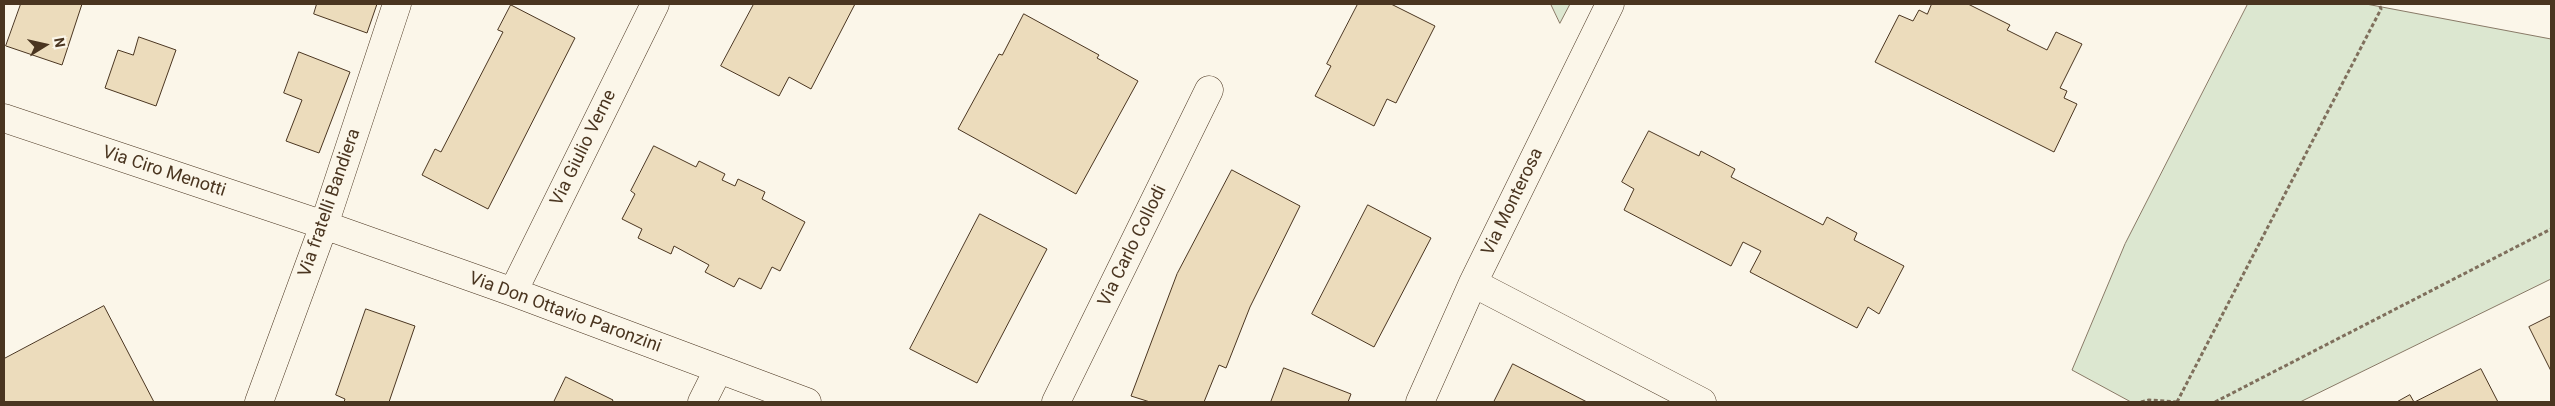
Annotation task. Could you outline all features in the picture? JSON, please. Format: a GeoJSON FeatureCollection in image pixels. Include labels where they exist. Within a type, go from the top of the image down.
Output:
{"type":"FeatureCollection","features":[{"type":"Feature","properties":{"kind":"street","name":"Via fratelli Bandiera"},"geometry":{"type":"LineString","coordinates":[[259,402],[324,225],[397,4]]}},
{"type":"Feature","properties":{"kind":"street","name":"Via Giulio Verne"},"geometry":{"type":"LineString","coordinates":[[513,292],[655,4]]}},
{"type":"Feature","properties":{"kind":"street","name":"Via Monterosa"},"geometry":{"type":"LineString","coordinates":[[1420,402],[1473,283],[1610,4]]}},
{"type":"Feature","properties":{"kind":"street","name":"Via Carlo Collodi"},"geometry":{"type":"LineString","coordinates":[[1056,402],[1209,90]]}},
{"type":"Feature","properties":{"kind":"street","name":"Via Ciro Menotti"},"geometry":{"type":"LineString","coordinates":[[4,118],[324,225]]}},
{"type":"Feature","properties":{"kind":"street","name":"Via Don Ottavio Paronzini"},"geometry":{"type":"LineString","coordinates":[[324,225],[513,292],[807,402]]}},
{"type":"Feature","properties":{"kind":"street"},"geometry":{"type":"LineString","coordinates":[[1473,283],[1702,402]]}},
{"type":"Feature","properties":{"kind":"street"},"geometry":{"type":"LineString","coordinates":[[702,402],[718,370]]}},
{"type":"Feature","properties":{"kind":"path"},"geometry":{"type":"LineString","coordinates":[[2141,402],[2149,400],[2178,402],[2381,9],[2379,4]]}},
{"type":"Feature","properties":{"kind":"path"},"geometry":{"type":"LineString","coordinates":[[2215,402],[2551,229]]}},
{"type":"Feature","properties":{"kind":"green space"},"geometry":{"type":"Polygon","coordinates":[[[1551,4],[1570,4],[1560,23],[1551,4]]]}},
{"type":"Feature","properties":{"kind":"green space"},"geometry":{"type":"Polygon","coordinates":[[[2248,4],[2366,4],[2551,39],[2551,279],[2300,402],[2131,402],[2072,370],[2125,244],[2248,4]]]}},
{"type":"Feature","properties":{"kind":"building"},"geometry":{"type":"Polygon","coordinates":[[[21,4],[82,4],[62,65],[6,46],[21,4]]]}},
{"type":"Feature","properties":{"kind":"building"},"geometry":{"type":"Polygon","coordinates":[[[317,4],[377,4],[367,33],[314,14],[317,4]]]}},
{"type":"Feature","properties":{"kind":"building"},"geometry":{"type":"Polygon","coordinates":[[[754,4],[855,4],[811,89],[789,77],[779,96],[721,66],[754,4]]]}},
{"type":"Feature","properties":{"kind":"building"},"geometry":{"type":"Polygon","coordinates":[[[1358,4],[1391,4],[1435,26],[1396,103],[1387,99],[1374,126],[1315,96],[1331,66],[1327,64],[1358,4]]]}},
{"type":"Feature","properties":{"kind":"building"},"geometry":{"type":"Polygon","coordinates":[[[1932,4],[1968,4],[2010,25],[2007,30],[2047,50],[2056,32],[2082,44],[2060,88],[2067,91],[2064,98],[2077,104],[2054,152],[1875,62],[1899,15],[1913,21],[1919,10],[1927,14],[1932,4]]]}},
{"type":"Feature","properties":{"kind":"building"},"geometry":{"type":"Polygon","coordinates":[[[511,5],[575,38],[488,209],[422,175],[435,149],[441,152],[503,32],[498,30],[511,5]]]}},
{"type":"Feature","properties":{"kind":"building"},"geometry":{"type":"Polygon","coordinates":[[[1024,14],[1099,55],[1097,58],[1138,81],[1076,194],[958,129],[999,54],[1002,55],[1024,14]]]}},
{"type":"Feature","properties":{"kind":"building"},"geometry":{"type":"Polygon","coordinates":[[[139,37],[176,50],[156,106],[105,88],[118,50],[133,55],[139,37]]]}},
{"type":"Feature","properties":{"kind":"building"},"geometry":{"type":"Polygon","coordinates":[[[299,52],[350,72],[319,153],[286,141],[302,100],[284,93],[299,52]]]}},
{"type":"Feature","properties":{"kind":"building"},"geometry":{"type":"Polygon","coordinates":[[[1649,131],[1699,156],[1701,151],[1735,169],[1731,177],[1823,225],[1827,217],[1857,233],[1854,240],[1904,266],[1879,314],[1868,307],[1857,328],[1750,272],[1761,251],[1743,242],[1731,266],[1624,210],[1634,189],[1622,182],[1649,131]]]}},
{"type":"Feature","properties":{"kind":"building"},"geometry":{"type":"Polygon","coordinates":[[[654,146],[696,167],[699,161],[725,174],[722,180],[735,186],[738,179],[765,192],[762,199],[805,222],[780,271],[772,267],[761,289],[739,278],[734,287],[705,272],[709,265],[674,246],[671,254],[638,238],[642,229],[622,219],[635,194],[631,191],[654,146]]]}},
{"type":"Feature","properties":{"kind":"building"},"geometry":{"type":"Polygon","coordinates":[[[1232,170],[1300,206],[1250,307],[1226,368],[1219,365],[1204,402],[1150,402],[1131,396],[1177,274],[1232,170]]]}},
{"type":"Feature","properties":{"kind":"building"},"geometry":{"type":"Polygon","coordinates":[[[1368,205],[1431,238],[1374,347],[1312,314],[1368,205]]]}},
{"type":"Feature","properties":{"kind":"building"},"geometry":{"type":"Polygon","coordinates":[[[980,214],[1047,249],[977,383],[910,349],[980,214]]]}},
{"type":"Feature","properties":{"kind":"building"},"geometry":{"type":"Polygon","coordinates":[[[104,306],[154,402],[4,402],[4,359],[104,306]]]}},
{"type":"Feature","properties":{"kind":"building"},"geometry":{"type":"Polygon","coordinates":[[[366,309],[415,326],[389,402],[344,402],[345,399],[336,395],[366,309]]]}},
{"type":"Feature","properties":{"kind":"building"},"geometry":{"type":"Polygon","coordinates":[[[2551,316],[2551,371],[2529,327],[2551,316]]]}},
{"type":"Feature","properties":{"kind":"building"},"geometry":{"type":"Polygon","coordinates":[[[1513,364],[1587,402],[1494,402],[1513,364]]]}},
{"type":"Feature","properties":{"kind":"building"},"geometry":{"type":"Polygon","coordinates":[[[1284,368],[1351,394],[1348,402],[1271,402],[1284,368]]]}},
{"type":"Feature","properties":{"kind":"building"},"geometry":{"type":"Polygon","coordinates":[[[2481,369],[2498,402],[2415,402],[2481,369]]]}},
{"type":"Feature","properties":{"kind":"building"},"geometry":{"type":"Polygon","coordinates":[[[566,377],[613,400],[612,402],[554,402],[566,377]]]}},
{"type":"Feature","properties":{"kind":"building"},"geometry":{"type":"Polygon","coordinates":[[[2410,395],[2414,402],[2397,402],[2410,395]]]}}]}
